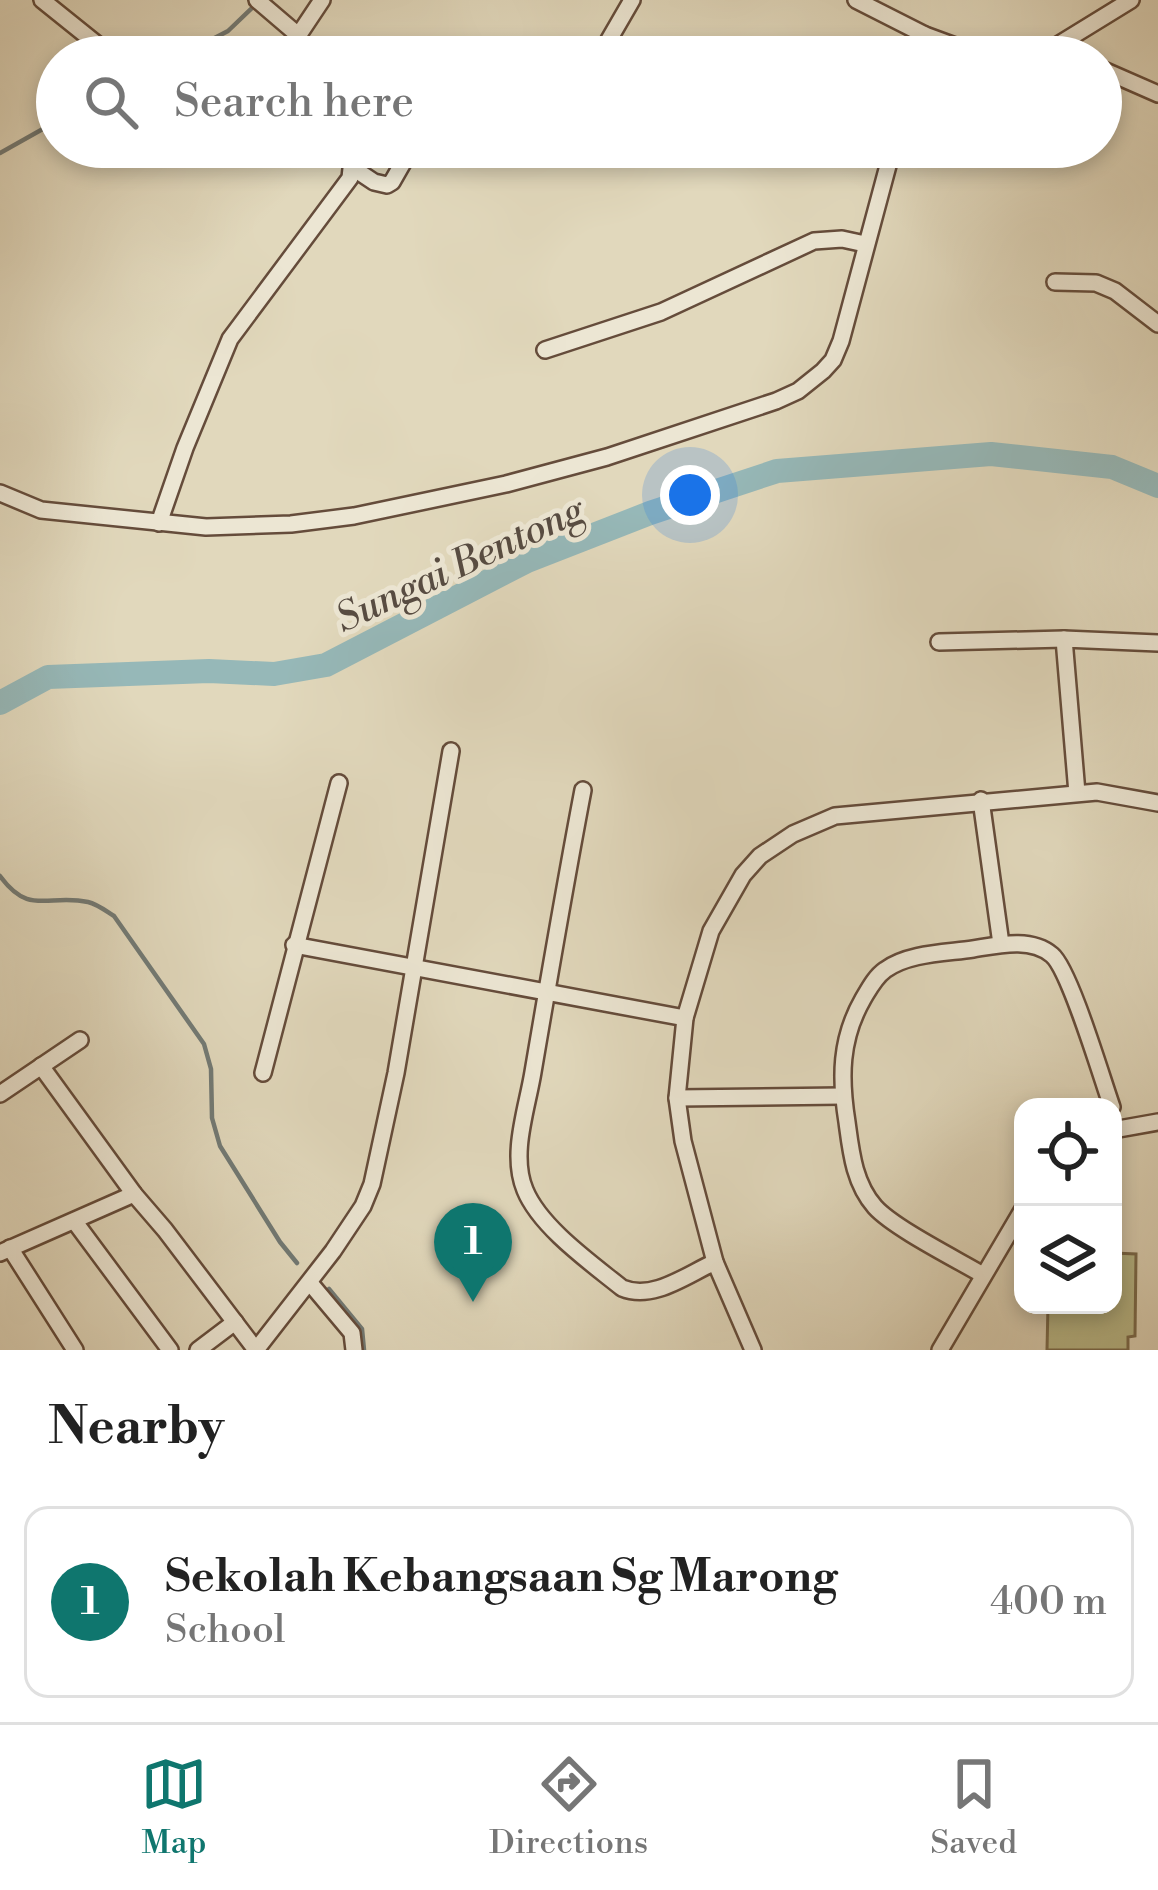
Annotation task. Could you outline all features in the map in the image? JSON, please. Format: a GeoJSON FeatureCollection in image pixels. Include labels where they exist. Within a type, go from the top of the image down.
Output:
{"type":"FeatureCollection","features":[{"type":"Feature","properties":{"kind":"street"},"geometry":{"type":"LineString","coordinates":[[43,0],[87,36]]}},
{"type":"Feature","properties":{"kind":"street"},"geometry":{"type":"LineString","coordinates":[[257,0],[298,35],[322,0]]}},
{"type":"Feature","properties":{"kind":"street"},"geometry":{"type":"LineString","coordinates":[[611,36],[632,0]]}},
{"type":"Feature","properties":{"kind":"street"},"geometry":{"type":"LineString","coordinates":[[856,0],[925,35]]}},
{"type":"Feature","properties":{"kind":"street"},"geometry":{"type":"LineString","coordinates":[[1072,36],[1131,0]]}},
{"type":"Feature","properties":{"kind":"street"},"geometry":{"type":"LineString","coordinates":[[1122,78],[1158,94]]}},
{"type":"Feature","properties":{"kind":"street"},"geometry":{"type":"LineString","coordinates":[[159,523],[230,339],[353,168],[387,185],[400,168]]}},
{"type":"Feature","properties":{"kind":"street"},"geometry":{"type":"LineString","coordinates":[[0,493],[41,510],[159,523],[206,527],[291,524],[354,516],[506,484],[607,457],[776,401],[812,381],[833,360],[887,168]]}},
{"type":"Feature","properties":{"kind":"street"},"geometry":{"type":"LineString","coordinates":[[545,350],[661,312],[814,241],[826,238],[865,244]]}},
{"type":"Feature","properties":{"kind":"street"},"geometry":{"type":"LineString","coordinates":[[1055,282],[1096,283],[1115,291],[1158,324]]}},
{"type":"Feature","properties":{"kind":"street"},"geometry":{"type":"LineString","coordinates":[[1064,639],[1077,793]]}},
{"type":"Feature","properties":{"kind":"street"},"geometry":{"type":"LineString","coordinates":[[939,642],[1158,643]]}},
{"type":"Feature","properties":{"kind":"street"},"geometry":{"type":"LineString","coordinates":[[41,1066],[256,1350],[350,1226],[372,1184],[396,1073],[451,751]]}},
{"type":"Feature","properties":{"kind":"street"},"geometry":{"type":"LineString","coordinates":[[262,1073],[338,783]]}},
{"type":"Feature","properties":{"kind":"street"},"geometry":{"type":"LineString","coordinates":[[583,790],[519,1158],[523,1187],[530,1202],[566,1241],[632,1292],[651,1292],[715,1262]]}},
{"type":"Feature","properties":{"kind":"street"},"geometry":{"type":"LineString","coordinates":[[753,1350],[715,1262],[682,1141],[676,1098],[685,1018],[711,931],[743,875],[760,856],[793,834],[836,816],[1077,793],[1115,794],[1158,803]]}},
{"type":"Feature","properties":{"kind":"street"},"geometry":{"type":"LineString","coordinates":[[982,800],[1001,944]]}},
{"type":"Feature","properties":{"kind":"street"},"geometry":{"type":"LineString","coordinates":[[983,1276],[882,1214],[863,1190],[852,1158],[842,1096],[846,1035],[878,976],[898,962],[1001,944],[1048,951],[1064,970],[1109,1098]]}},
{"type":"Feature","properties":{"kind":"street"},"geometry":{"type":"LineString","coordinates":[[294,945],[685,1018]]}},
{"type":"Feature","properties":{"kind":"street"},"geometry":{"type":"LineString","coordinates":[[0,1094],[80,1040]]}},
{"type":"Feature","properties":{"kind":"street"},"geometry":{"type":"LineString","coordinates":[[676,1098],[842,1096]]}},
{"type":"Feature","properties":{"kind":"street"},"geometry":{"type":"LineString","coordinates":[[1122,1128],[1158,1122]]}},
{"type":"Feature","properties":{"kind":"street"},"geometry":{"type":"LineString","coordinates":[[75,1350],[5,1251],[134,1194]]}},
{"type":"Feature","properties":{"kind":"street"},"geometry":{"type":"LineString","coordinates":[[75,1222],[170,1350]]}},
{"type":"Feature","properties":{"kind":"street"},"geometry":{"type":"LineString","coordinates":[[940,1350],[1014,1224]]}},
{"type":"Feature","properties":{"kind":"street"},"geometry":{"type":"LineString","coordinates":[[310,1283],[352,1333],[354,1350]]}},
{"type":"Feature","properties":{"kind":"street"},"geometry":{"type":"LineString","coordinates":[[198,1350],[235,1322]]}},
{"type":"Feature","properties":{"kind":"green space"},"geometry":{"type":"Polygon","coordinates":[[[1122,1253],[1136,1254],[1135,1336],[1128,1337],[1128,1350],[1047,1350],[1048,1314],[1122,1314],[1122,1253]]]}},
{"type":"Feature","properties":{"kind":"waterway"},"geometry":{"type":"LineString","coordinates":[[218,36],[255,5]]}},
{"type":"Feature","properties":{"kind":"waterway"},"geometry":{"type":"LineString","coordinates":[[0,153],[36,133]]}},
{"type":"Feature","properties":{"kind":"waterway","name":"Sungai Bentong"},"geometry":{"type":"LineString","coordinates":[[0,703],[48,677],[209,671],[274,674],[326,665],[527,561],[777,471],[991,454],[1112,467],[1158,486]]}},
{"type":"Feature","properties":{"kind":"waterway"},"geometry":{"type":"LineString","coordinates":[[0,876],[30,900],[88,902],[114,916],[204,1044],[220,1146],[297,1263]]}},
{"type":"Feature","properties":{"kind":"waterway"},"geometry":{"type":"LineString","coordinates":[[329,1289],[362,1329],[364,1350]]}},
{"type":"Feature","properties":{"kind":"place","name":"Sekolah Kebangsaan Sg Marong"},"geometry":{"type":"Point","coordinates":[473,1302]}}]}
